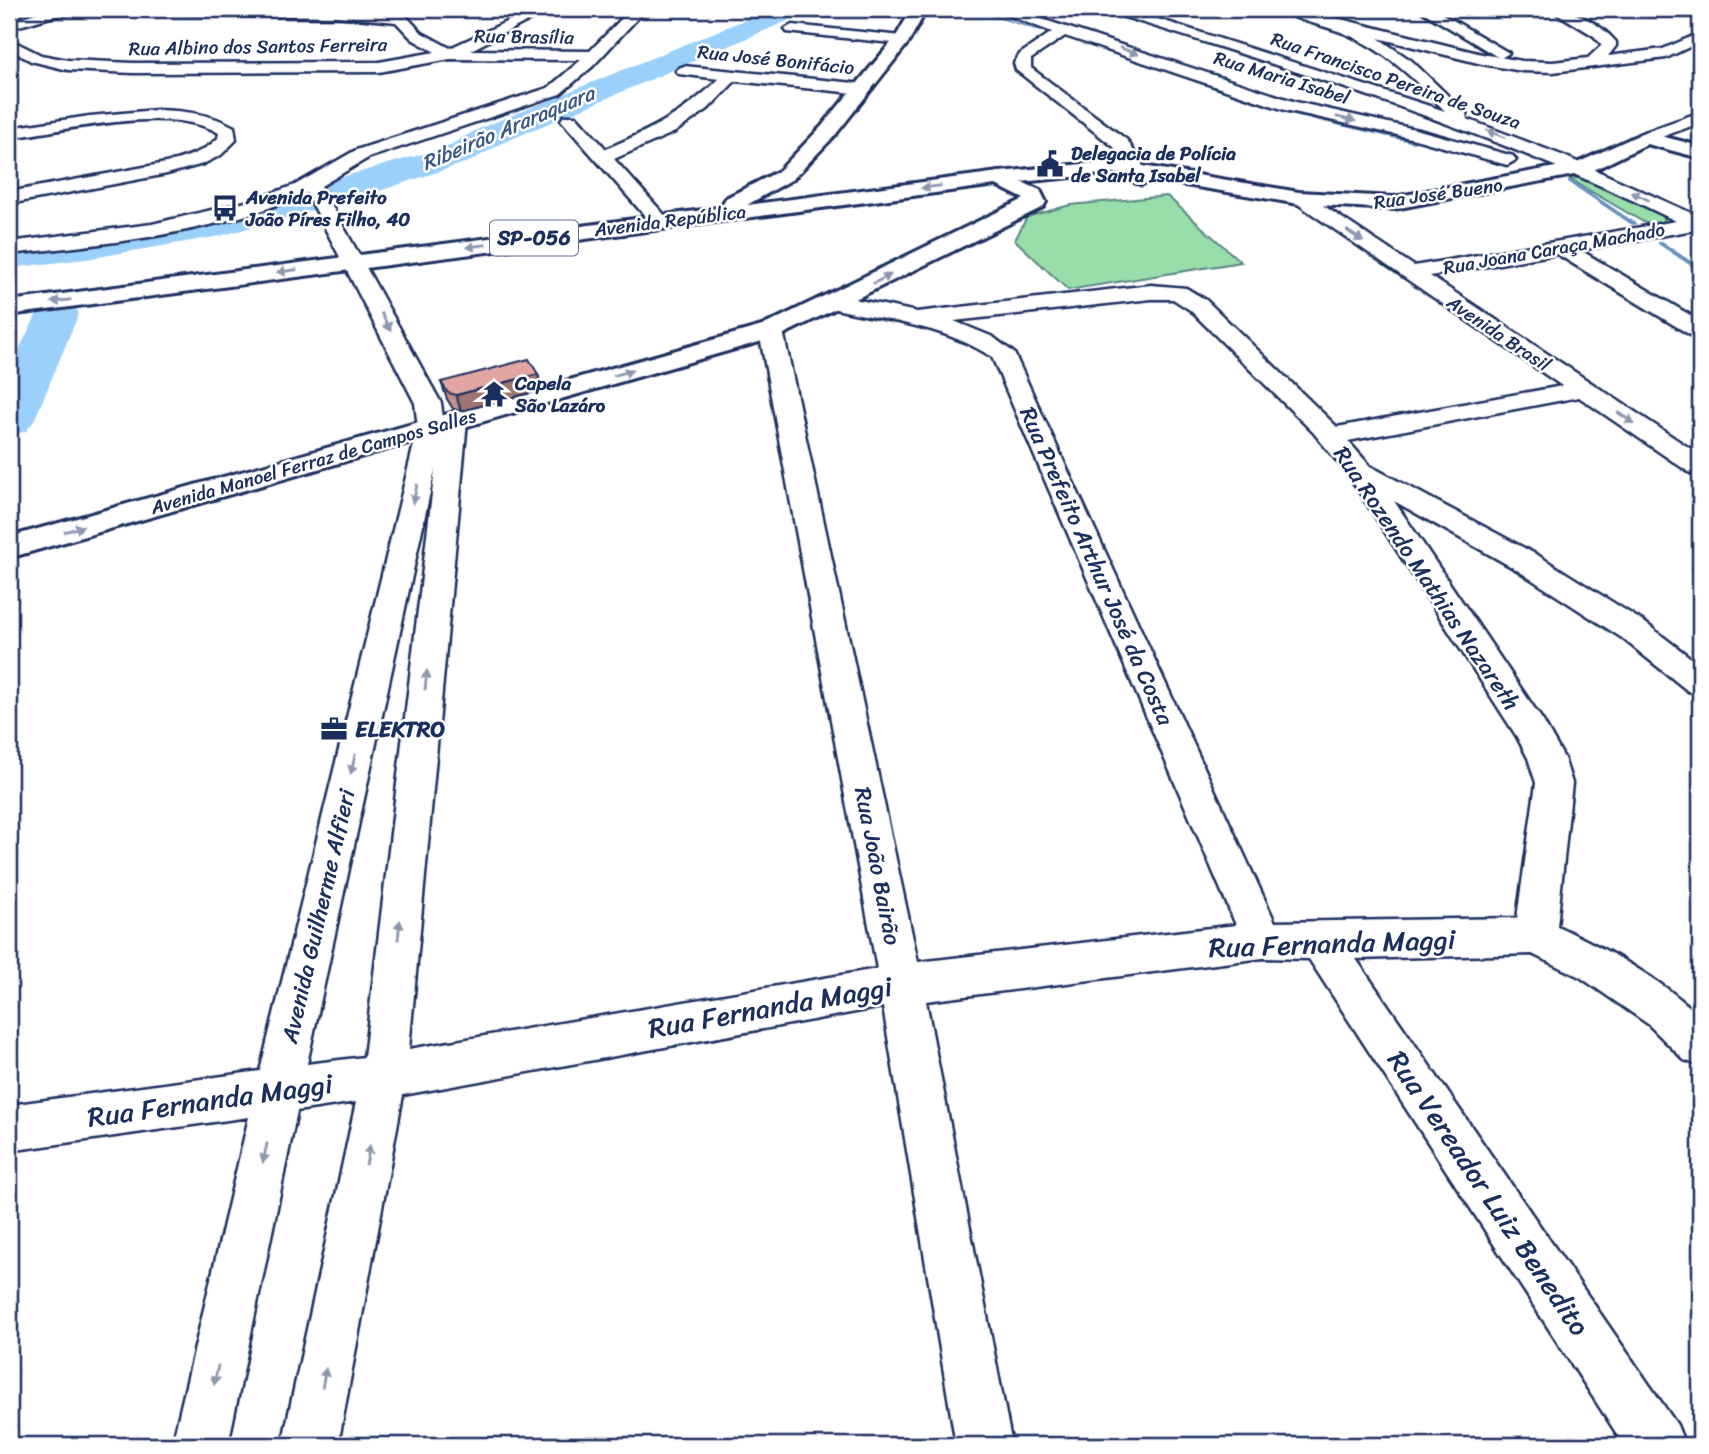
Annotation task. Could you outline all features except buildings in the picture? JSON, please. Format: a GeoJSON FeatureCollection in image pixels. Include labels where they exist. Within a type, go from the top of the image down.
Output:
{"type":"FeatureCollection","features":[{"type":"Feature","properties":{"kind":"main road","name":"SP-056"},"geometry":{"type":"LineString","coordinates":[[714,214],[786,175],[864,89],[902,40],[919,9]]}},
{"type":"Feature","properties":{"kind":"main road"},"geometry":{"type":"LineString","coordinates":[[1645,138],[1700,152]]}},
{"type":"Feature","properties":{"kind":"main road","name":"Rua José Bueno"},"geometry":{"type":"LineString","coordinates":[[1165,177],[1298,198],[1394,203],[1583,168],[1645,138]]}},
{"type":"Feature","properties":{"kind":"main road","name":"Avenida República"},"geometry":{"type":"LineString","coordinates":[[9,308],[999,178],[1089,168],[1138,175]]}},
{"type":"Feature","properties":{"kind":"main road","name":"SP-056"},"geometry":{"type":"LineString","coordinates":[[786,175],[786,184],[791,189],[822,200]]}},
{"type":"Feature","properties":{"kind":"main road","name":"Avenida Manoel Ferraz de Campos Salles"},"geometry":{"type":"LineString","coordinates":[[12,552],[443,424],[771,331],[1052,196],[1138,175],[1165,177]]}},
{"type":"Feature","properties":{"kind":"main road"},"geometry":{"type":"LineString","coordinates":[[999,178],[1024,187],[1032,194],[1052,196]]}},
{"type":"Feature","properties":{"kind":"street","name":"Rua Brasília"},"geometry":{"type":"LineString","coordinates":[[9,25],[53,12],[77,9],[341,10],[396,17],[405,22],[417,36],[450,54],[591,56]]}},
{"type":"Feature","properties":{"kind":"street","name":"Rua Albino dos Santos Ferreira"},"geometry":{"type":"LineString","coordinates":[[9,43],[50,62],[133,68],[352,69],[450,54],[544,9]]}},
{"type":"Feature","properties":{"kind":"street"},"geometry":{"type":"LineString","coordinates":[[9,248],[167,230],[316,193],[345,161],[554,91],[576,76],[591,56],[639,9]]}},
{"type":"Feature","properties":{"kind":"street","name":"Rua Maria Isabel"},"geometry":{"type":"LineString","coordinates":[[999,9],[1291,106],[1419,135],[1558,174]]}},
{"type":"Feature","properties":{"kind":"street","name":"Rua Francisco Pereira de Souza"},"geometry":{"type":"LineString","coordinates":[[1114,9],[1465,122],[1583,168],[1699,224]]}},
{"type":"Feature","properties":{"kind":"street"},"geometry":{"type":"LineString","coordinates":[[1286,9],[1417,44],[1522,66],[1592,64],[1666,52],[1682,48],[1700,37]]}},
{"type":"Feature","properties":{"kind":"street"},"geometry":{"type":"LineString","coordinates":[[1425,9],[1522,66]]}},
{"type":"Feature","properties":{"kind":"street"},"geometry":{"type":"LineString","coordinates":[[1568,11],[1609,42],[1609,46],[1592,64]]}},
{"type":"Feature","properties":{"kind":"street"},"geometry":{"type":"LineString","coordinates":[[1323,20],[1391,51],[1407,63],[1465,122]]}},
{"type":"Feature","properties":{"kind":"street"},"geometry":{"type":"LineString","coordinates":[[792,29],[902,40]]}},
{"type":"Feature","properties":{"kind":"street"},"geometry":{"type":"LineString","coordinates":[[1065,29],[1025,57],[1022,63],[1024,70],[1121,144],[1138,175]]}},
{"type":"Feature","properties":{"kind":"street","name":"Rua José Bonifácio"},"geometry":{"type":"LineString","coordinates":[[684,71],[864,89]]}},
{"type":"Feature","properties":{"kind":"street"},"geometry":{"type":"LineString","coordinates":[[603,157],[685,119],[730,77]]}},
{"type":"Feature","properties":{"kind":"street"},"geometry":{"type":"LineString","coordinates":[[9,133],[159,115],[204,117],[220,123],[228,131],[227,140],[215,151],[197,160],[109,180],[9,198]]}},
{"type":"Feature","properties":{"kind":"street","name":"Rua José Bueno"},"geometry":{"type":"LineString","coordinates":[[1645,138],[1700,117]]}},
{"type":"Feature","properties":{"kind":"street"},"geometry":{"type":"LineString","coordinates":[[570,120],[660,221]]}},
{"type":"Feature","properties":{"kind":"street"},"geometry":{"type":"LineString","coordinates":[[1510,160],[1531,159],[1540,152]]}},
{"type":"Feature","properties":{"kind":"street"},"geometry":{"type":"LineString","coordinates":[[310,1445],[384,1076],[443,424],[428,403],[316,193]]}},
{"type":"Feature","properties":{"kind":"street","name":"Avenida Brasil"},"geometry":{"type":"LineString","coordinates":[[1298,198],[1700,467]]}},
{"type":"Feature","properties":{"kind":"street","name":"Rua Joana Caraça Machado"},"geometry":{"type":"LineString","coordinates":[[1410,273],[1699,224]]}},
{"type":"Feature","properties":{"kind":"street"},"geometry":{"type":"LineString","coordinates":[[1562,248],[1700,331]]}},
{"type":"Feature","properties":{"kind":"street","name":"Rua Rozendo Mathias Nazareth"},"geometry":{"type":"LineString","coordinates":[[913,318],[1164,291],[1189,297],[1331,436],[1360,472],[1531,730],[1546,758],[1554,783],[1535,936]]}},
{"type":"Feature","properties":{"kind":"street"},"geometry":{"type":"LineString","coordinates":[[835,302],[913,318],[986,340],[1002,353],[1012,309]]}},
{"type":"Feature","properties":{"kind":"street","name":"Rua João Bairão"},"geometry":{"type":"LineString","coordinates":[[771,331],[901,984],[984,1445]]}},
{"type":"Feature","properties":{"kind":"street","name":"Rua Prefeito Arthur José da Costa"},"geometry":{"type":"LineString","coordinates":[[1002,353],[1263,940]]}},
{"type":"Feature","properties":{"kind":"street"},"geometry":{"type":"LineString","coordinates":[[1331,436],[1584,389]]}},
{"type":"Feature","properties":{"kind":"street","name":"Avenida Guilherme Alfieri"},"geometry":{"type":"LineString","coordinates":[[201,1445],[278,1091],[443,424]]}},
{"type":"Feature","properties":{"kind":"street"},"geometry":{"type":"LineString","coordinates":[[1360,472],[1528,563],[1633,630],[1700,681]]}},
{"type":"Feature","properties":{"kind":"street"},"geometry":{"type":"LineString","coordinates":[[1535,936],[1595,964],[1663,1010],[1700,1045]]}},
{"type":"Feature","properties":{"kind":"street","name":"Rua Fernanda Maggi"},"geometry":{"type":"LineString","coordinates":[[9,1128],[384,1076],[901,984],[1263,940],[1535,936]]}},
{"type":"Feature","properties":{"kind":"street","name":"Rua Vereador Luiz Benedito"},"geometry":{"type":"LineString","coordinates":[[1320,941],[1657,1445]]}},
{"type":"Feature","properties":{"kind":"green space"},"geometry":{"type":"Polygon","coordinates":[[[1591,176],[1668,217],[1659,223],[1645,223],[1570,179],[1591,176]]]}},
{"type":"Feature","properties":{"kind":"green space"},"geometry":{"type":"Polygon","coordinates":[[[1167,196],[1241,262],[1068,290],[1015,240],[1027,217],[1070,205],[1167,196]]]}},
{"type":"Feature","properties":{"kind":"waterway","name":"Ribeirão Araraquara"},"geometry":{"type":"LineString","coordinates":[[9,256],[206,228],[354,187],[459,154],[488,137],[792,9]]}},
{"type":"Feature","properties":{"kind":"waterway"},"geometry":{"type":"LineString","coordinates":[[970,9],[1044,31]]}},
{"type":"Feature","properties":{"kind":"waterway"},"geometry":{"type":"LineString","coordinates":[[1089,44],[1291,113],[1414,141]]}},
{"type":"Feature","properties":{"kind":"waterway"},"geometry":{"type":"LineString","coordinates":[[1570,181],[1634,224]]}},
{"type":"Feature","properties":{"kind":"waterway"},"geometry":{"type":"LineString","coordinates":[[1660,243],[1700,270]]}},
{"type":"Feature","properties":{"kind":"waterway"},"geometry":{"type":"LineString","coordinates":[[9,421],[57,313]]}},
{"type":"Feature","properties":{"kind":"place","name":"Delegacia de Polícia de Santa Isabel"},"geometry":{"type":"Point","coordinates":[1050,164]}},
{"type":"Feature","properties":{"kind":"place","name":"Avenida Prefeito João Píres Filho, 40"},"geometry":{"type":"Point","coordinates":[225,208]}},
{"type":"Feature","properties":{"kind":"place","name":"Capela São Lazáro"},"geometry":{"type":"Point","coordinates":[494,394]}},
{"type":"Feature","properties":{"kind":"place","name":"ELEKTRO"},"geometry":{"type":"Point","coordinates":[334,729]}}]}
